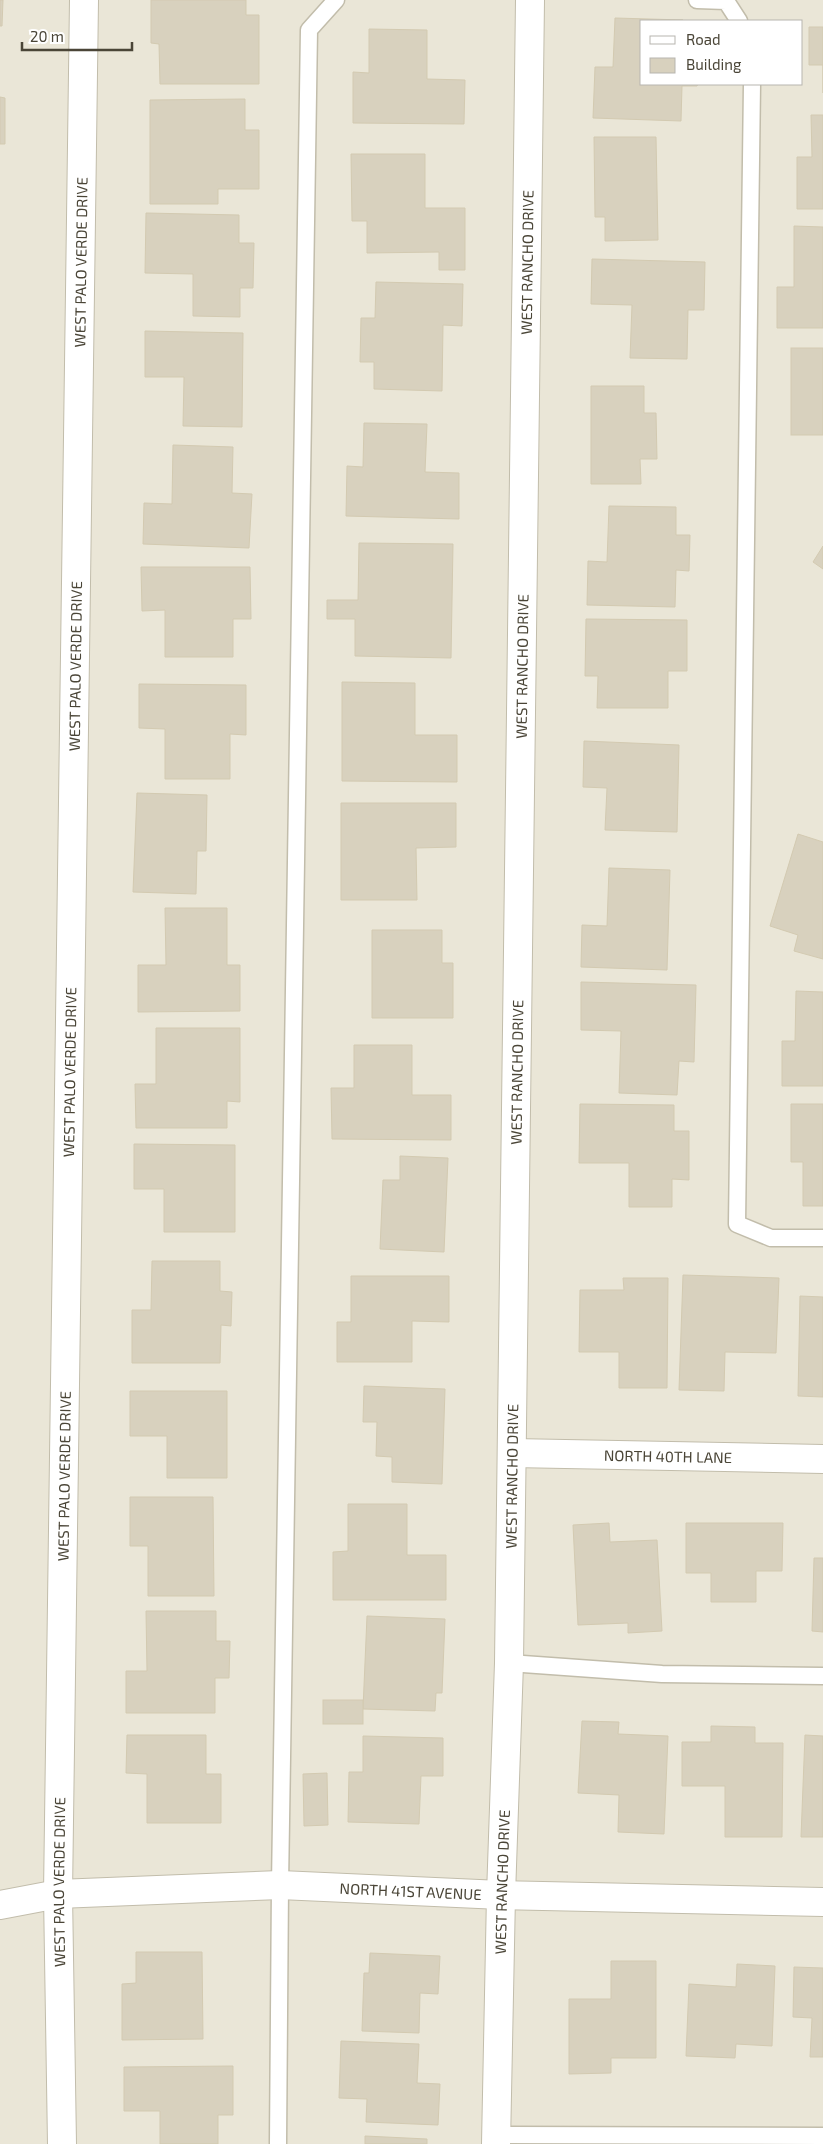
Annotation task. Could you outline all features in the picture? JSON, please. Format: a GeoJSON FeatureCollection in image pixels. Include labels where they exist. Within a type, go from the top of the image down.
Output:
{"type":"FeatureCollection","features":[{"type":"Feature","properties":{"kind":"street","name":"WEST PALO VERDE DRIVE"},"geometry":{"type":"LineString","coordinates":[[62,2144],[58,1894],[84,0]]}},
{"type":"Feature","properties":{"kind":"street","name":"WEST RANCHO DRIVE"},"geometry":{"type":"LineString","coordinates":[[496,2139],[501,1895],[509,1663],[530,0]]}},
{"type":"Feature","properties":{"kind":"street","name":"NORTH 40TH LANE"},"geometry":{"type":"LineString","coordinates":[[512,1453],[823,1459]]}},
{"type":"Feature","properties":{"kind":"street","name":"NORTH 41ST AVENUE"},"geometry":{"type":"LineString","coordinates":[[0,1905],[58,1894],[280,1885],[501,1895],[823,1902]]}},
{"type":"Feature","properties":{"kind":"lane"},"geometry":{"type":"LineString","coordinates":[[278,2144],[280,1885],[309,30],[336,0]]}},
{"type":"Feature","properties":{"kind":"lane"},"geometry":{"type":"LineString","coordinates":[[697,0],[726,0],[738,20]]}},
{"type":"Feature","properties":{"kind":"lane"},"geometry":{"type":"LineString","coordinates":[[752,85],[737,1224],[771,1238],[823,1238]]}},
{"type":"Feature","properties":{"kind":"lane"},"geometry":{"type":"LineString","coordinates":[[509,1663],[662,1674],[823,1676]]}},
{"type":"Feature","properties":{"kind":"lane"},"geometry":{"type":"LineString","coordinates":[[496,2139],[823,2136]]}},
{"type":"Feature","properties":{"kind":"shaded area"},"geometry":{"type":"Polygon","coordinates":[[[0,0],[823,0],[823,2144],[0,2144],[0,0]]]}},
{"type":"Feature","properties":{"kind":"building"},"geometry":{"type":"Polygon","coordinates":[[[0,0],[3,0],[2,26],[0,26],[0,0]]]}},
{"type":"Feature","properties":{"kind":"building"},"geometry":{"type":"Polygon","coordinates":[[[151,0],[246,0],[246,15],[259,15],[259,84],[160,84],[159,44],[151,43],[151,0]]]}},
{"type":"Feature","properties":{"kind":"building"},"geometry":{"type":"Polygon","coordinates":[[[615,18],[683,20],[640,20],[640,85],[698,85],[682,86],[681,121],[593,118],[595,67],[613,67],[615,18]]]}},
{"type":"Feature","properties":{"kind":"building"},"geometry":{"type":"Polygon","coordinates":[[[809,27],[823,27],[823,65],[809,65],[809,27]]]}},
{"type":"Feature","properties":{"kind":"building"},"geometry":{"type":"Polygon","coordinates":[[[369,29],[427,30],[427,79],[465,80],[464,124],[353,123],[353,72],[369,73],[369,29]]]}},
{"type":"Feature","properties":{"kind":"building"},"geometry":{"type":"Polygon","coordinates":[[[0,97],[5,98],[5,144],[0,144],[0,97]]]}},
{"type":"Feature","properties":{"kind":"building"},"geometry":{"type":"Polygon","coordinates":[[[245,99],[245,130],[259,130],[259,189],[218,189],[218,204],[150,204],[150,100],[245,99]]]}},
{"type":"Feature","properties":{"kind":"building"},"geometry":{"type":"Polygon","coordinates":[[[811,115],[823,115],[823,209],[797,209],[797,157],[812,157],[811,115]]]}},
{"type":"Feature","properties":{"kind":"building"},"geometry":{"type":"Polygon","coordinates":[[[594,137],[656,137],[658,240],[605,241],[605,217],[595,217],[594,137]]]}},
{"type":"Feature","properties":{"kind":"building"},"geometry":{"type":"Polygon","coordinates":[[[351,154],[425,154],[425,208],[465,208],[465,270],[439,270],[439,252],[367,253],[367,221],[352,221],[351,154]]]}},
{"type":"Feature","properties":{"kind":"building"},"geometry":{"type":"Polygon","coordinates":[[[146,213],[239,215],[239,243],[254,243],[253,288],[240,288],[240,317],[193,316],[193,274],[145,273],[146,213]]]}},
{"type":"Feature","properties":{"kind":"building"},"geometry":{"type":"Polygon","coordinates":[[[794,226],[823,227],[823,328],[777,328],[777,287],[794,287],[794,226]]]}},
{"type":"Feature","properties":{"kind":"building"},"geometry":{"type":"Polygon","coordinates":[[[592,259],[705,262],[704,310],[688,310],[687,359],[630,358],[632,305],[591,304],[592,259]]]}},
{"type":"Feature","properties":{"kind":"building"},"geometry":{"type":"Polygon","coordinates":[[[376,282],[463,284],[462,326],[443,325],[442,391],[374,389],[374,362],[360,362],[361,318],[375,318],[376,282]]]}},
{"type":"Feature","properties":{"kind":"building"},"geometry":{"type":"Polygon","coordinates":[[[145,331],[243,333],[242,427],[183,426],[184,377],[145,377],[145,331]]]}},
{"type":"Feature","properties":{"kind":"building"},"geometry":{"type":"Polygon","coordinates":[[[791,348],[823,348],[823,435],[791,435],[791,348]]]}},
{"type":"Feature","properties":{"kind":"building"},"geometry":{"type":"Polygon","coordinates":[[[591,386],[644,386],[644,413],[656,413],[657,459],[640,459],[641,484],[591,484],[591,386]]]}},
{"type":"Feature","properties":{"kind":"building"},"geometry":{"type":"Polygon","coordinates":[[[364,423],[427,424],[425,472],[459,473],[459,519],[346,516],[347,466],[363,467],[364,423]]]}},
{"type":"Feature","properties":{"kind":"building"},"geometry":{"type":"Polygon","coordinates":[[[173,445],[233,447],[232,493],[252,494],[249,548],[143,544],[144,503],[172,504],[173,445]]]}},
{"type":"Feature","properties":{"kind":"building"},"geometry":{"type":"Polygon","coordinates":[[[609,506],[676,507],[676,535],[690,535],[689,571],[676,570],[675,607],[587,605],[588,561],[607,562],[609,506]]]}},
{"type":"Feature","properties":{"kind":"building"},"geometry":{"type":"Polygon","coordinates":[[[359,543],[453,544],[451,658],[355,656],[355,619],[327,619],[327,600],[358,600],[359,543]]]}},
{"type":"Feature","properties":{"kind":"building"},"geometry":{"type":"Polygon","coordinates":[[[823,546],[823,569],[813,562],[823,546]]]}},
{"type":"Feature","properties":{"kind":"building"},"geometry":{"type":"Polygon","coordinates":[[[141,567],[250,567],[251,619],[233,619],[233,657],[165,657],[165,610],[142,611],[141,567]]]}},
{"type":"Feature","properties":{"kind":"building"},"geometry":{"type":"Polygon","coordinates":[[[586,619],[687,620],[687,671],[668,671],[668,708],[597,708],[598,676],[585,676],[586,619]]]}},
{"type":"Feature","properties":{"kind":"building"},"geometry":{"type":"Polygon","coordinates":[[[342,682],[415,683],[415,735],[457,735],[457,782],[342,781],[342,682]]]}},
{"type":"Feature","properties":{"kind":"building"},"geometry":{"type":"Polygon","coordinates":[[[139,684],[246,685],[246,735],[230,734],[230,779],[165,779],[165,729],[139,728],[139,684]]]}},
{"type":"Feature","properties":{"kind":"building"},"geometry":{"type":"Polygon","coordinates":[[[584,741],[679,745],[677,832],[605,830],[607,788],[583,787],[584,741]]]}},
{"type":"Feature","properties":{"kind":"building"},"geometry":{"type":"Polygon","coordinates":[[[137,793],[207,795],[206,851],[197,851],[196,894],[133,892],[137,793]]]}},
{"type":"Feature","properties":{"kind":"building"},"geometry":{"type":"Polygon","coordinates":[[[341,803],[456,803],[456,847],[416,848],[417,900],[341,900],[341,803]]]}},
{"type":"Feature","properties":{"kind":"building"},"geometry":{"type":"Polygon","coordinates":[[[798,834],[823,842],[823,959],[794,951],[798,935],[770,926],[798,834]]]}},
{"type":"Feature","properties":{"kind":"building"},"geometry":{"type":"Polygon","coordinates":[[[609,868],[670,870],[667,970],[581,967],[582,925],[607,926],[609,868]]]}},
{"type":"Feature","properties":{"kind":"building"},"geometry":{"type":"Polygon","coordinates":[[[165,908],[227,908],[227,965],[240,965],[240,1011],[138,1012],[138,965],[166,965],[165,908]]]}},
{"type":"Feature","properties":{"kind":"building"},"geometry":{"type":"Polygon","coordinates":[[[372,930],[442,930],[442,963],[453,963],[453,1018],[372,1018],[372,930]]]}},
{"type":"Feature","properties":{"kind":"building"},"geometry":{"type":"Polygon","coordinates":[[[581,982],[696,985],[694,1062],[679,1061],[677,1095],[619,1093],[621,1031],[581,1030],[581,982]]]}},
{"type":"Feature","properties":{"kind":"building"},"geometry":{"type":"Polygon","coordinates":[[[796,991],[823,992],[823,1086],[782,1086],[782,1041],[795,1041],[796,991]]]}},
{"type":"Feature","properties":{"kind":"building"},"geometry":{"type":"Polygon","coordinates":[[[156,1028],[240,1028],[240,1102],[227,1101],[227,1128],[136,1128],[135,1084],[156,1084],[156,1028]]]}},
{"type":"Feature","properties":{"kind":"building"},"geometry":{"type":"Polygon","coordinates":[[[354,1045],[412,1045],[412,1095],[451,1095],[451,1140],[332,1139],[331,1088],[354,1088],[354,1045]]]}},
{"type":"Feature","properties":{"kind":"building"},"geometry":{"type":"Polygon","coordinates":[[[580,1104],[674,1105],[674,1131],[689,1131],[689,1180],[672,1179],[672,1207],[629,1207],[629,1163],[579,1163],[580,1104]]]}},
{"type":"Feature","properties":{"kind":"building"},"geometry":{"type":"Polygon","coordinates":[[[791,1104],[823,1104],[823,1206],[803,1206],[803,1162],[791,1162],[791,1104]]]}},
{"type":"Feature","properties":{"kind":"building"},"geometry":{"type":"Polygon","coordinates":[[[134,1144],[235,1145],[235,1232],[164,1232],[164,1189],[134,1189],[134,1144]]]}},
{"type":"Feature","properties":{"kind":"building"},"geometry":{"type":"Polygon","coordinates":[[[400,1156],[448,1158],[444,1252],[380,1249],[383,1180],[400,1180],[400,1156]]]}},
{"type":"Feature","properties":{"kind":"building"},"geometry":{"type":"Polygon","coordinates":[[[152,1261],[220,1261],[220,1291],[232,1292],[231,1326],[221,1325],[220,1363],[132,1363],[132,1310],[151,1310],[152,1261]]]}},
{"type":"Feature","properties":{"kind":"building"},"geometry":{"type":"Polygon","coordinates":[[[683,1275],[779,1278],[776,1353],[725,1352],[724,1391],[679,1390],[683,1275]]]}},
{"type":"Feature","properties":{"kind":"building"},"geometry":{"type":"Polygon","coordinates":[[[351,1276],[449,1276],[449,1322],[412,1321],[412,1362],[337,1362],[337,1322],[351,1322],[351,1276]]]}},
{"type":"Feature","properties":{"kind":"building"},"geometry":{"type":"Polygon","coordinates":[[[623,1278],[668,1278],[667,1388],[619,1388],[619,1352],[579,1352],[580,1290],[624,1290],[623,1278]]]}},
{"type":"Feature","properties":{"kind":"building"},"geometry":{"type":"Polygon","coordinates":[[[800,1296],[823,1297],[823,1397],[798,1396],[800,1296]]]}},
{"type":"Feature","properties":{"kind":"building"},"geometry":{"type":"Polygon","coordinates":[[[364,1386],[445,1389],[442,1484],[392,1482],[392,1457],[376,1456],[377,1422],[363,1422],[364,1386]]]}},
{"type":"Feature","properties":{"kind":"building"},"geometry":{"type":"Polygon","coordinates":[[[130,1391],[227,1391],[227,1478],[167,1478],[167,1436],[130,1436],[130,1391]]]}},
{"type":"Feature","properties":{"kind":"building"},"geometry":{"type":"Polygon","coordinates":[[[130,1497],[213,1497],[214,1596],[148,1596],[148,1546],[130,1546],[130,1497]]]}},
{"type":"Feature","properties":{"kind":"building"},"geometry":{"type":"Polygon","coordinates":[[[348,1504],[407,1504],[407,1555],[446,1555],[446,1600],[333,1600],[333,1552],[348,1551],[348,1504]]]}},
{"type":"Feature","properties":{"kind":"building"},"geometry":{"type":"Polygon","coordinates":[[[609,1523],[610,1542],[657,1540],[662,1631],[628,1633],[628,1623],[578,1625],[573,1525],[609,1523]]]}},
{"type":"Feature","properties":{"kind":"building"},"geometry":{"type":"Polygon","coordinates":[[[686,1523],[783,1523],[782,1571],[756,1571],[756,1602],[711,1602],[711,1573],[686,1573],[686,1523]]]}},
{"type":"Feature","properties":{"kind":"building"},"geometry":{"type":"Polygon","coordinates":[[[814,1558],[823,1558],[823,1632],[812,1631],[814,1558]]]}},
{"type":"Feature","properties":{"kind":"building"},"geometry":{"type":"Polygon","coordinates":[[[146,1611],[216,1611],[216,1641],[230,1641],[229,1678],[215,1678],[215,1713],[126,1713],[126,1671],[147,1671],[146,1611]]]}},
{"type":"Feature","properties":{"kind":"building"},"geometry":{"type":"Polygon","coordinates":[[[367,1616],[445,1619],[442,1693],[436,1693],[435,1711],[363,1709],[367,1616]]]}},
{"type":"Feature","properties":{"kind":"building"},"geometry":{"type":"Polygon","coordinates":[[[323,1700],[363,1700],[363,1724],[323,1724],[323,1700]]]}},
{"type":"Feature","properties":{"kind":"building"},"geometry":{"type":"Polygon","coordinates":[[[582,1721],[619,1722],[618,1734],[668,1736],[664,1834],[618,1832],[619,1795],[578,1793],[582,1721]]]}},
{"type":"Feature","properties":{"kind":"building"},"geometry":{"type":"Polygon","coordinates":[[[711,1726],[755,1727],[755,1743],[783,1743],[782,1837],[725,1837],[725,1786],[682,1786],[682,1742],[711,1742],[711,1726]]]}},
{"type":"Feature","properties":{"kind":"building"},"geometry":{"type":"Polygon","coordinates":[[[127,1735],[206,1735],[206,1774],[221,1774],[221,1823],[147,1823],[147,1774],[126,1773],[127,1735]]]}},
{"type":"Feature","properties":{"kind":"building"},"geometry":{"type":"Polygon","coordinates":[[[805,1735],[823,1736],[823,1837],[801,1837],[805,1735]]]}},
{"type":"Feature","properties":{"kind":"building"},"geometry":{"type":"Polygon","coordinates":[[[363,1736],[443,1738],[443,1776],[421,1776],[419,1824],[348,1822],[349,1772],[363,1772],[363,1736]]]}},
{"type":"Feature","properties":{"kind":"building"},"geometry":{"type":"Polygon","coordinates":[[[327,1773],[328,1825],[304,1826],[303,1774],[327,1773]]]}},
{"type":"Feature","properties":{"kind":"building"},"geometry":{"type":"Polygon","coordinates":[[[136,1952],[202,1952],[203,2039],[122,2040],[122,1984],[136,1983],[136,1952]]]}},
{"type":"Feature","properties":{"kind":"building"},"geometry":{"type":"Polygon","coordinates":[[[370,1953],[440,1956],[438,1994],[420,1993],[419,2033],[362,2031],[364,1973],[369,1973],[370,1953]]]}},
{"type":"Feature","properties":{"kind":"building"},"geometry":{"type":"Polygon","coordinates":[[[611,1961],[656,1961],[656,2058],[611,2058],[611,2073],[569,2074],[569,1999],[611,1999],[611,1961]]]}},
{"type":"Feature","properties":{"kind":"building"},"geometry":{"type":"Polygon","coordinates":[[[737,1964],[775,1966],[772,2046],[736,2044],[735,2058],[686,2056],[689,1984],[736,1987],[737,1964]]]}},
{"type":"Feature","properties":{"kind":"building"},"geometry":{"type":"Polygon","coordinates":[[[794,1967],[823,1968],[823,2057],[810,2057],[812,2018],[793,2017],[794,1967]]]}},
{"type":"Feature","properties":{"kind":"building"},"geometry":{"type":"Polygon","coordinates":[[[341,2041],[419,2044],[417,2083],[440,2084],[438,2125],[366,2122],[367,2099],[339,2098],[341,2041]]]}},
{"type":"Feature","properties":{"kind":"building"},"geometry":{"type":"Polygon","coordinates":[[[233,2066],[233,2115],[218,2115],[218,2144],[160,2144],[160,2111],[124,2111],[124,2067],[233,2066]]]}},
{"type":"Feature","properties":{"kind":"building"},"geometry":{"type":"Polygon","coordinates":[[[365,2136],[427,2139],[427,2144],[365,2144],[365,2136]]]}}]}
